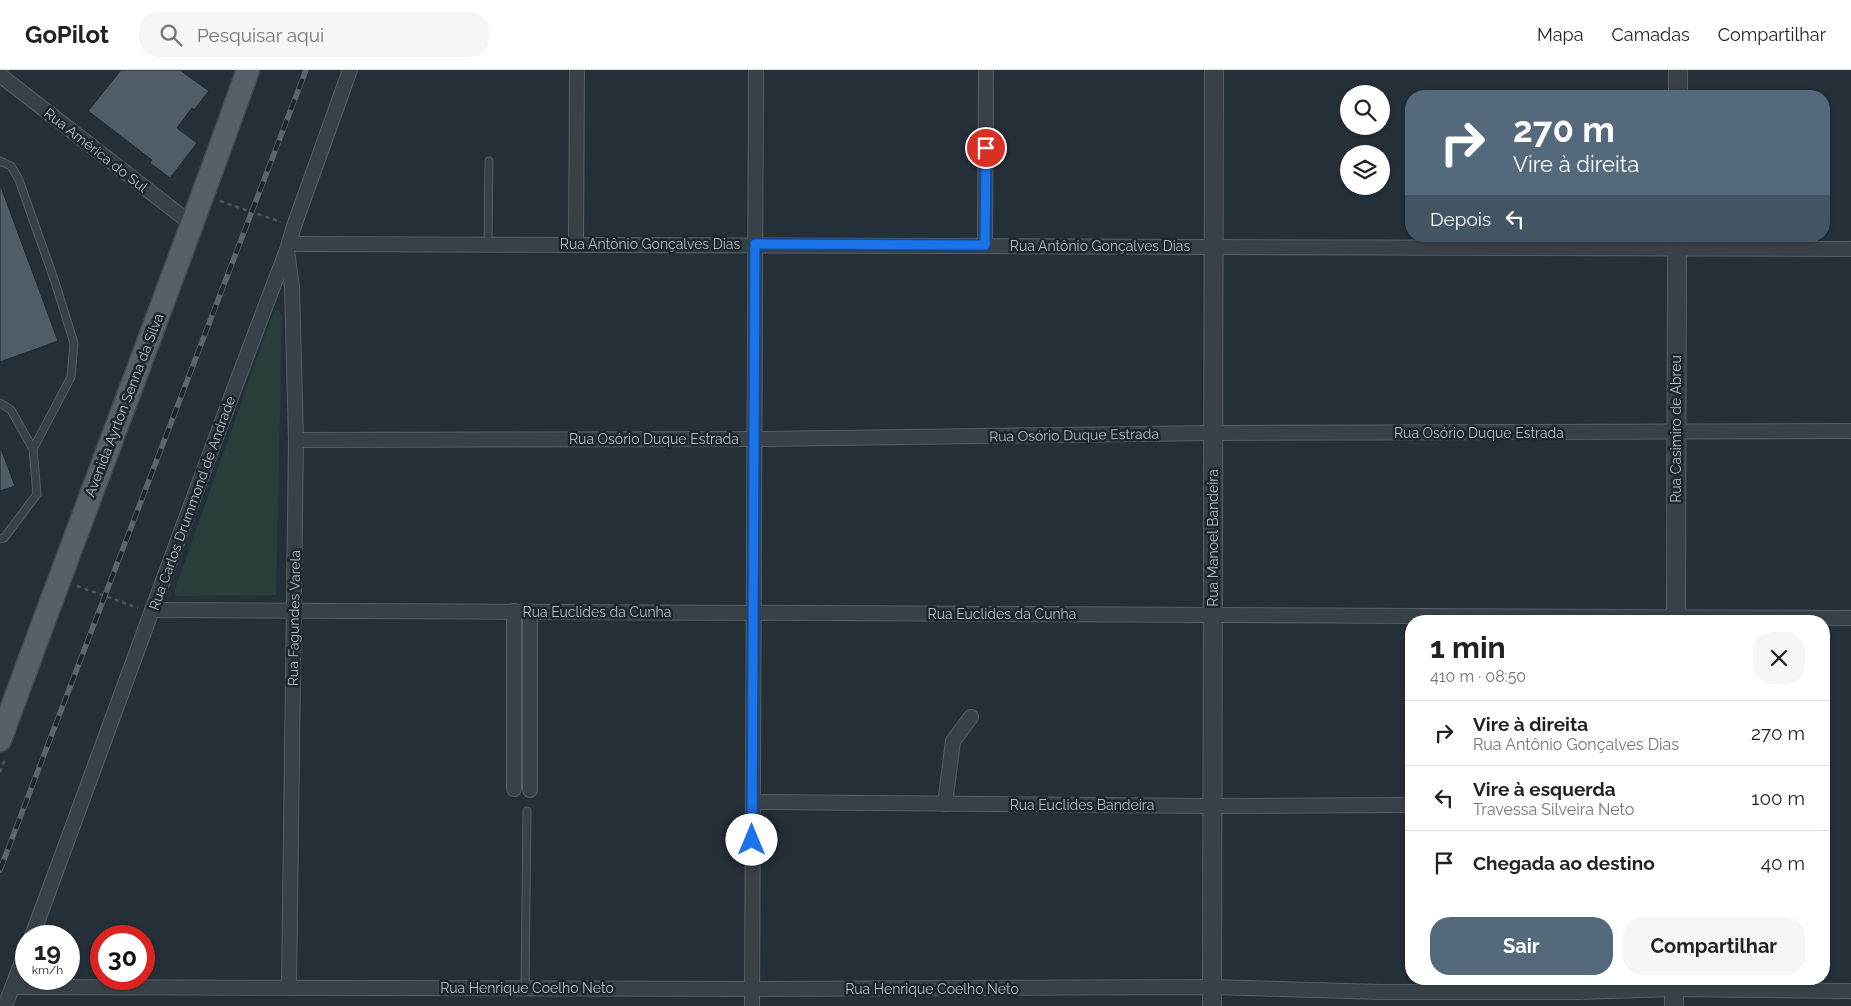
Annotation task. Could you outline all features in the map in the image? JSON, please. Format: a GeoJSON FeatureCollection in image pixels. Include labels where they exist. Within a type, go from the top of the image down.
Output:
{"type":"FeatureCollection","features":[{"type":"Feature","properties":{"kind":"main road","name":"Avenida Ayrton Senna da Silva"},"geometry":{"type":"LineString","coordinates":[[2,727],[193,225],[248,70]]}},
{"type":"Feature","properties":{"kind":"street","name":"Rua Carlos Drummond de Andrade"},"geometry":{"type":"LineString","coordinates":[[36,925],[216,433],[288,247],[350,70]]}},
{"type":"Feature","properties":{"kind":"street"},"geometry":{"type":"LineString","coordinates":[[576,243],[577,70]]}},
{"type":"Feature","properties":{"kind":"street"},"geometry":{"type":"LineString","coordinates":[[752,1006],[756,70]]}},
{"type":"Feature","properties":{"kind":"street"},"geometry":{"type":"LineString","coordinates":[[985,245],[986,70]]}},
{"type":"Feature","properties":{"kind":"street","name":"Rua Manoel Bandeira"},"geometry":{"type":"LineString","coordinates":[[1212,1006],[1214,70]]}},
{"type":"Feature","properties":{"kind":"street"},"geometry":{"type":"LineString","coordinates":[[1678,70],[1678,90]]}},
{"type":"Feature","properties":{"kind":"street","name":"Rua América do Sul"},"geometry":{"type":"LineString","coordinates":[[0,75],[193,225]]}},
{"type":"Feature","properties":{"kind":"street","name":"Rua Antônio Gonçalves Dias"},"geometry":{"type":"LineString","coordinates":[[288,247],[488,243],[1214,246],[1677,242],[1851,249]]}},
{"type":"Feature","properties":{"kind":"street","name":"Rua Casimiro de Abreu"},"geometry":{"type":"LineString","coordinates":[[1676,615],[1677,242]]}},
{"type":"Feature","properties":{"kind":"street","name":"Rua Fagundes Varela"},"geometry":{"type":"LineString","coordinates":[[288,247],[292,287],[296,440],[289,987]]}},
{"type":"Feature","properties":{"kind":"street","name":"Rua Osório Duque Estrada"},"geometry":{"type":"LineString","coordinates":[[296,440],[754,439],[1213,433],[1851,431]]}},
{"type":"Feature","properties":{"kind":"street","name":"Rua Euclides da Cunha"},"geometry":{"type":"LineString","coordinates":[[152,612],[294,610],[1405,617]]}},
{"type":"Feature","properties":{"kind":"street"},"geometry":{"type":"LineString","coordinates":[[530,611],[530,790]]}},
{"type":"Feature","properties":{"kind":"street"},"geometry":{"type":"LineString","coordinates":[[514,612],[514,789]]}},
{"type":"Feature","properties":{"kind":"street","name":"Rua Euclides da Cunha"},"geometry":{"type":"LineString","coordinates":[[1830,618],[1851,618]]}},
{"type":"Feature","properties":{"kind":"street"},"geometry":{"type":"LineString","coordinates":[[945,804],[953,741],[971,717]]}},
{"type":"Feature","properties":{"kind":"street","name":"Rua Euclides Bandeira"},"geometry":{"type":"LineString","coordinates":[[753,802],[1212,806],[1405,805]]}},
{"type":"Feature","properties":{"kind":"street"},"geometry":{"type":"LineString","coordinates":[[5,1006],[15,981]]}},
{"type":"Feature","properties":{"kind":"street","name":"Rua Henrique Coelho Neto"},"geometry":{"type":"LineString","coordinates":[[13,987],[752,989],[1212,987],[1381,992],[1851,991]]}},
{"type":"Feature","properties":{"kind":"lane"},"geometry":{"type":"LineString","coordinates":[[0,160],[11,166],[19,180],[74,343],[71,377],[33,449]]}},
{"type":"Feature","properties":{"kind":"lane"},"geometry":{"type":"LineString","coordinates":[[488,243],[489,161]]}},
{"type":"Feature","properties":{"kind":"lane"},"geometry":{"type":"LineString","coordinates":[[0,403],[11,410],[33,449],[37,494],[4,538],[0,540]]}},
{"type":"Feature","properties":{"kind":"lane"},"geometry":{"type":"LineString","coordinates":[[525,988],[527,810]]}},
{"type":"Feature","properties":{"kind":"path"},"geometry":{"type":"LineString","coordinates":[[216,199],[294,226]]}},
{"type":"Feature","properties":{"kind":"path"},"geometry":{"type":"LineString","coordinates":[[71,584],[152,612]]}},
{"type":"Feature","properties":{"kind":"green space"},"geometry":{"type":"Polygon","coordinates":[[[279,309],[282,317],[276,595],[176,596],[174,592],[272,316],[279,309]]]}},
{"type":"Feature","properties":{"kind":"building"},"geometry":{"type":"Polygon","coordinates":[[[121,70],[180,70],[209,91],[194,110],[192,108],[177,128],[197,143],[170,178],[150,163],[152,160],[88,111],[121,70]]]}},
{"type":"Feature","properties":{"kind":"building"},"geometry":{"type":"Polygon","coordinates":[[[0,188],[58,341],[0,362],[0,188]]]}},
{"type":"Feature","properties":{"kind":"building"},"geometry":{"type":"Polygon","coordinates":[[[0,450],[15,486],[0,491],[0,450]]]}},
{"type":"Feature","properties":{"kind":"railway"},"geometry":{"type":"LineString","coordinates":[[0,870],[306,70]]}},
{"type":"Feature","properties":{"kind":"route"},"geometry":{"type":"LineString","coordinates":[[752,840],[755,244],[985,245],[986,148]]}}]}
